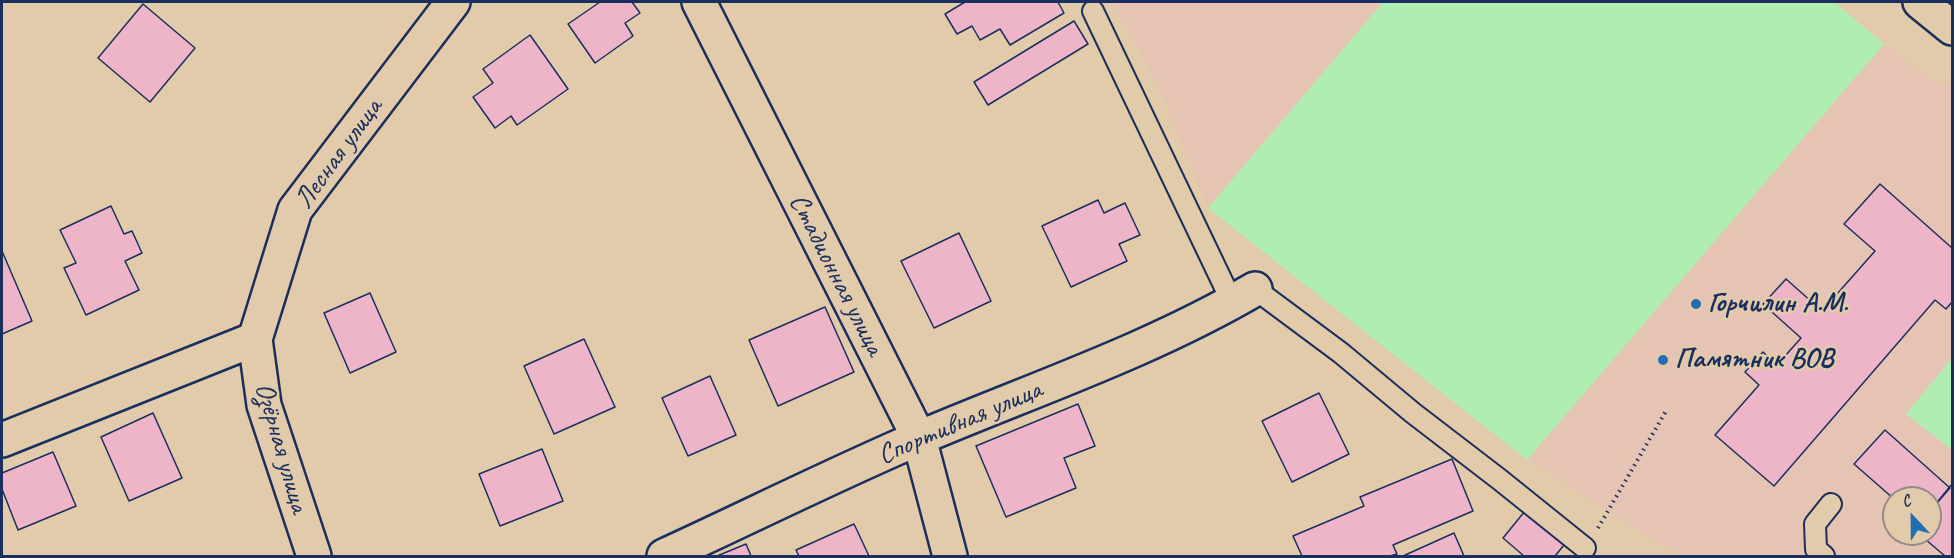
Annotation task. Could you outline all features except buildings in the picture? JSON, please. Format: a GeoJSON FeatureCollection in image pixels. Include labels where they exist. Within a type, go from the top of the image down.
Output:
{"type":"FeatureCollection","features":[{"type":"Feature","properties":{"kind":"street","name":"Лесная улица"},"geometry":{"type":"LineString","coordinates":[[255,339],[295,210],[453,2]]}},
{"type":"Feature","properties":{"kind":"street","name":"Стадионная улица"},"geometry":{"type":"LineString","coordinates":[[699,2],[919,438],[951,556]]}},
{"type":"Feature","properties":{"kind":"street"},"geometry":{"type":"LineString","coordinates":[[1920,2],[1953,28]]}},
{"type":"Feature","properties":{"kind":"street","name":"Спортивная улица"},"geometry":{"type":"LineString","coordinates":[[664,556],[919,438],[1122,356],[1244,296]]}},
{"type":"Feature","properties":{"kind":"street"},"geometry":{"type":"LineString","coordinates":[[2,440],[255,339]]}},
{"type":"Feature","properties":{"kind":"street","name":"Озёрная улица"},"geometry":{"type":"LineString","coordinates":[[255,339],[264,405],[314,556]]}},
{"type":"Feature","properties":{"kind":"lane"},"geometry":{"type":"LineString","coordinates":[[1094,11],[1244,296],[1341,353],[1413,413],[1586,548]]}},
{"type":"Feature","properties":{"kind":"lane"},"geometry":{"type":"LineString","coordinates":[[1824,556],[1816,549],[1815,524],[1831,504]]}},
{"type":"Feature","properties":{"kind":"path"},"geometry":{"type":"LineString","coordinates":[[1586,548],[1666,411]]}},
{"type":"Feature","properties":{"kind":"shaded area"},"geometry":{"type":"Polygon","coordinates":[[[1112,2],[1383,2],[1208,208],[1157,83],[1112,2]]]}},
{"type":"Feature","properties":{"kind":"shaded area"},"geometry":{"type":"Polygon","coordinates":[[[1884,44],[1938,85],[1944,78],[1952,85],[1952,556],[1684,556],[1651,538],[1527,460],[1884,44]]]}},
{"type":"Feature","properties":{"kind":"green space"},"geometry":{"type":"Polygon","coordinates":[[[1383,2],[1834,2],[1884,44],[1527,460],[1208,208],[1383,2]]]}},
{"type":"Feature","properties":{"kind":"green space"},"geometry":{"type":"Polygon","coordinates":[[[1952,358],[1952,450],[1906,414],[1952,358]]]}},
{"type":"Feature","properties":{"kind":"place","name":"Горчилин А.М."},"geometry":{"type":"Point","coordinates":[1696,304]}},
{"type":"Feature","properties":{"kind":"place","name":"Памятник ВОВ"},"geometry":{"type":"Point","coordinates":[1663,360]}}]}
